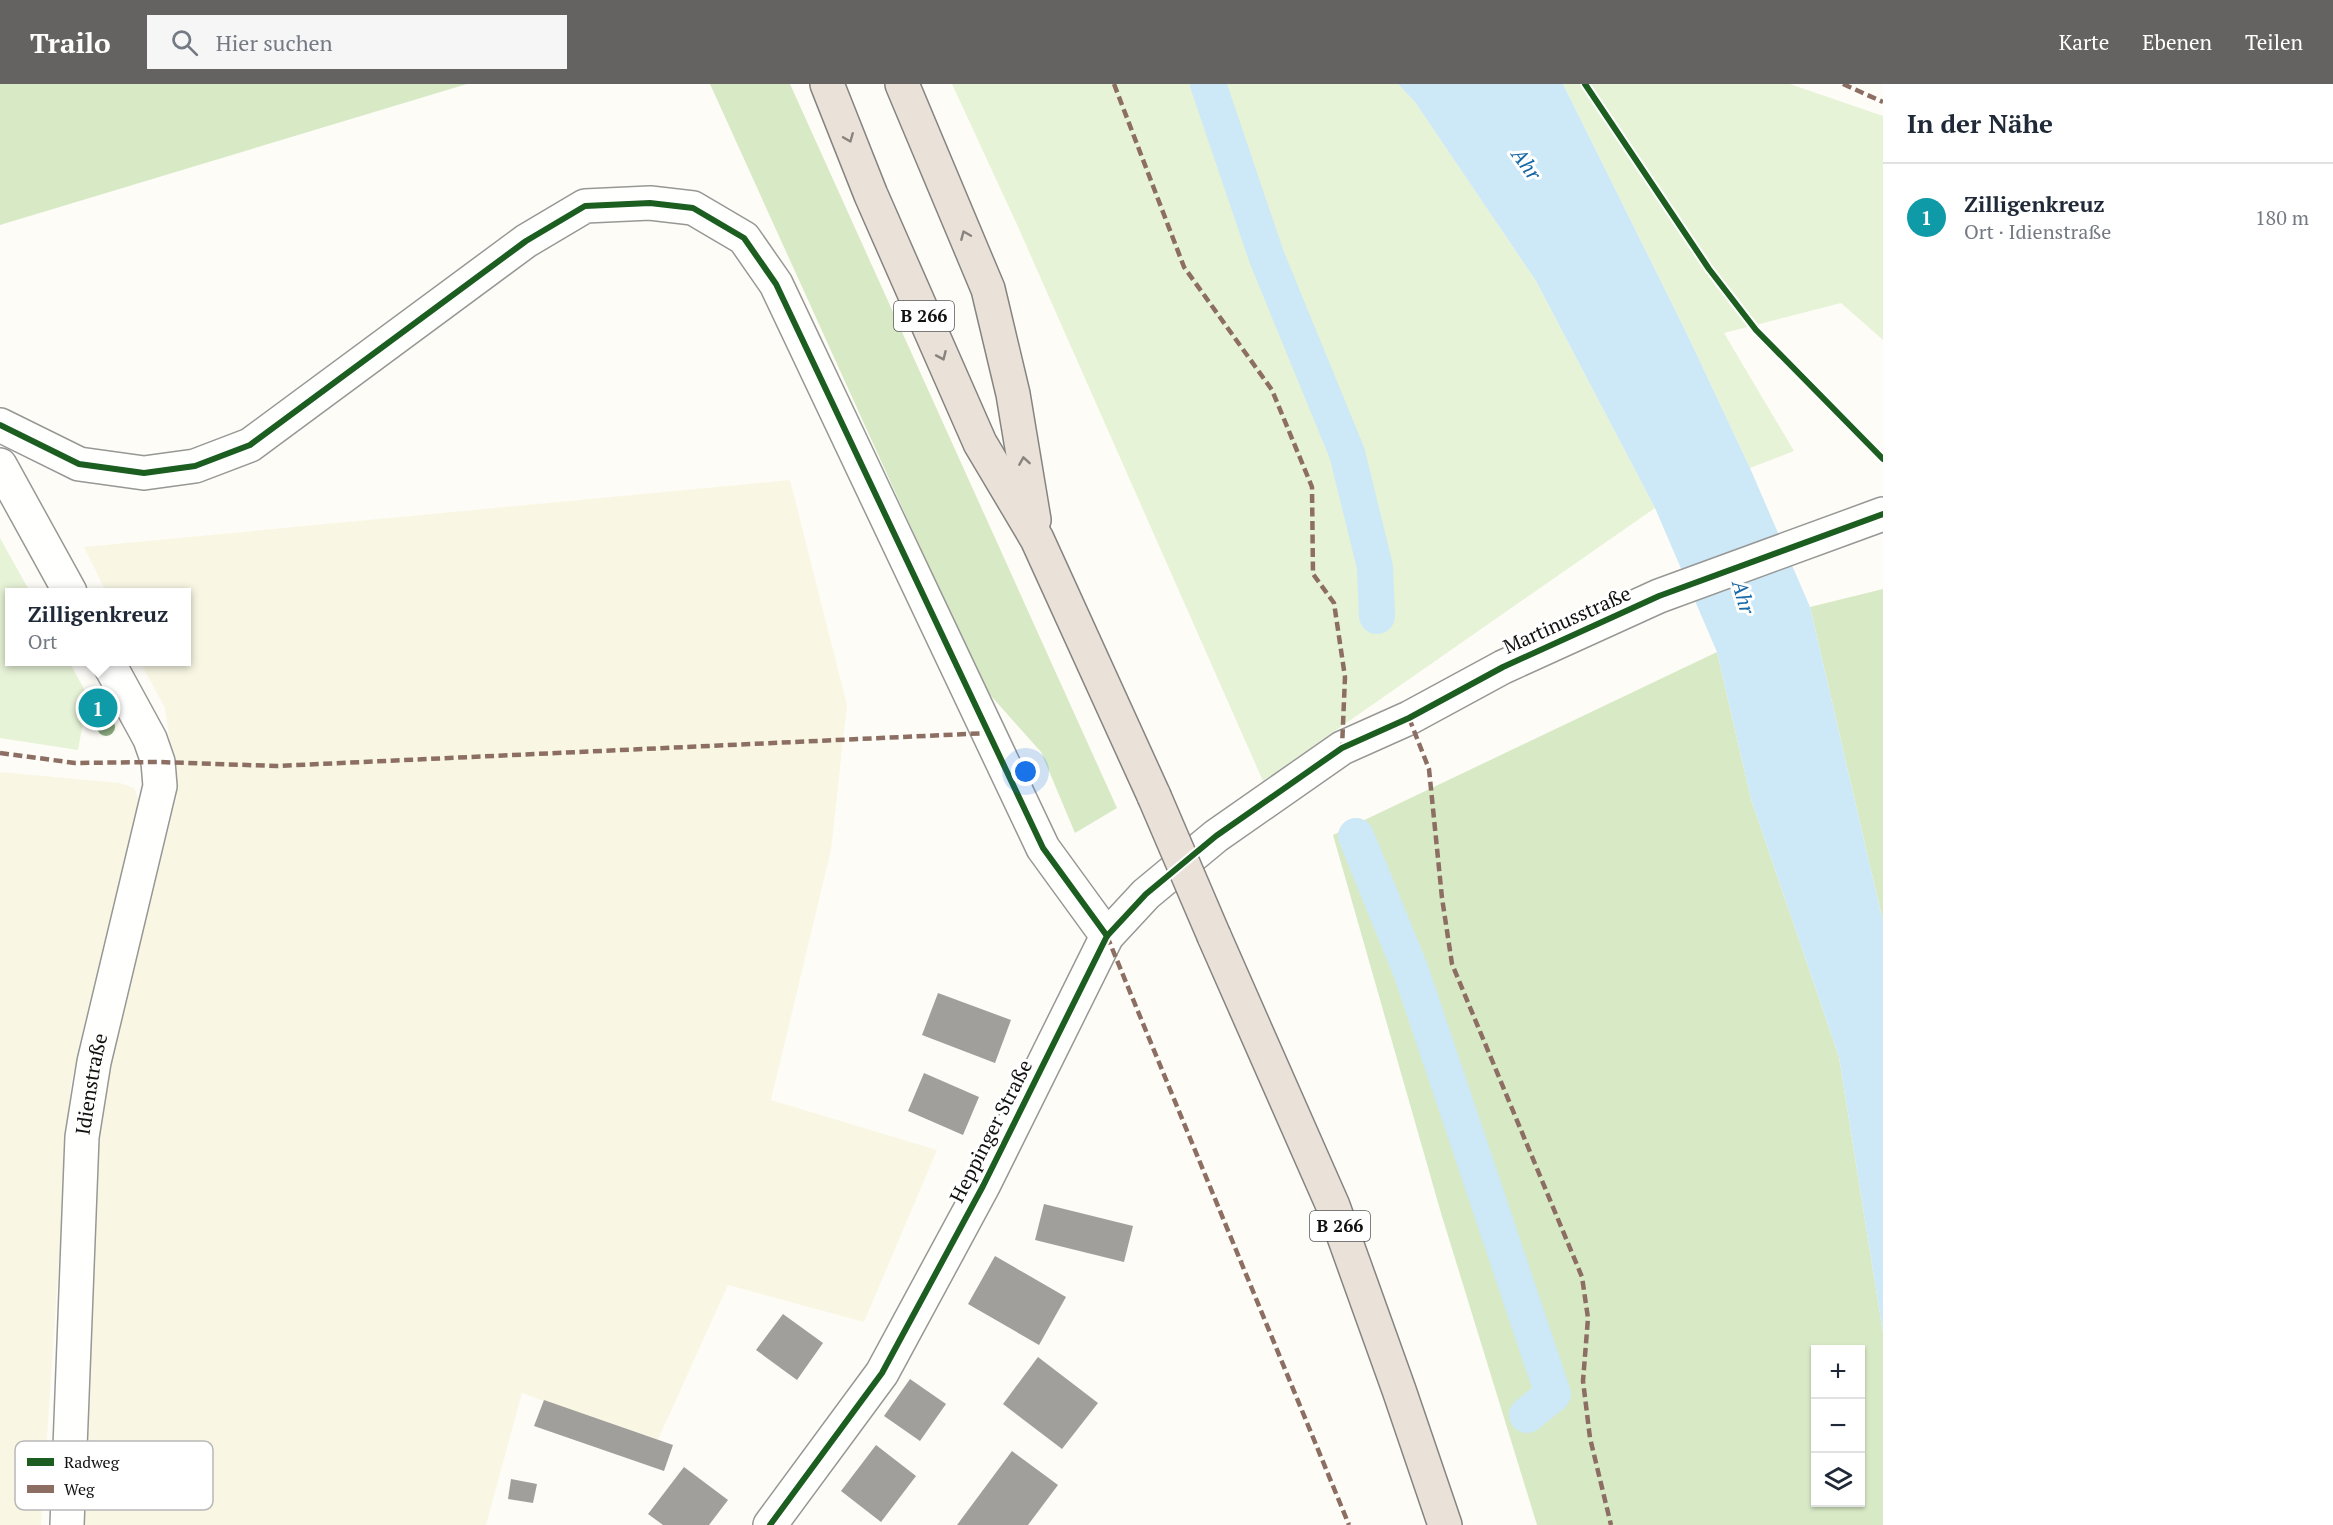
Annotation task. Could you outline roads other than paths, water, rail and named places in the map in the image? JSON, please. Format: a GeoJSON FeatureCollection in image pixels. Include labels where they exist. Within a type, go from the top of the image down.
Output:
{"type":"FeatureCollection","features":[{"type":"Feature","properties":{"kind":"highway","name":"B 266"},"geometry":{"type":"LineString","coordinates":[[827,84],[871,195],[980,443],[1037,539],[1154,796],[1333,1206],[1445,1525]]}},
{"type":"Feature","properties":{"kind":"highway","name":"B 266"},"geometry":{"type":"LineString","coordinates":[[902,84],[988,289],[1013,394],[1037,539]]}},
{"type":"Feature","properties":{"kind":"street"},"geometry":{"type":"LineString","coordinates":[[0,425],[79,464],[144,473],[195,466],[250,445],[526,241],[585,206],[650,203],[693,208],[744,238],[776,284],[1043,848],[1107,936]]}},
{"type":"Feature","properties":{"kind":"street"},"geometry":{"type":"LineString","coordinates":[[0,465],[68,588]]}},
{"type":"Feature","properties":{"kind":"street","name":"Martinusstraße"},"geometry":{"type":"LineString","coordinates":[[1280,790],[1342,748],[1409,717],[1503,667],[1659,596],[1883,514]]}},
{"type":"Feature","properties":{"kind":"street","name":"Idienstraße"},"geometry":{"type":"LineString","coordinates":[[70,1441],[82,1137],[94,1062],[160,786],[158,762],[150,739],[110,666]]}},
{"type":"Feature","properties":{"kind":"street","name":"Heppinger Straße"},"geometry":{"type":"LineString","coordinates":[[770,1525],[882,1373],[983,1186],[1107,936],[1146,894],[1216,836],[1280,790]]}},
{"type":"Feature","properties":{"kind":"street","name":"Idienstraße"},"geometry":{"type":"LineString","coordinates":[[67,1525],[68,1510]]}},
{"type":"Feature","properties":{"kind":"water","name":"Ahr"},"geometry":{"type":"Polygon","coordinates":[[[1398,84],[1563,84],[1687,334],[1750,468],[1810,607],[1883,922],[1883,1333],[1839,1057],[1751,799],[1717,652],[1655,508],[1536,281],[1415,102],[1398,84]]]}},
{"type":"Feature","properties":{"kind":"waterway"},"geometry":{"type":"LineString","coordinates":[[1208,84],[1267,258],[1347,453],[1375,567],[1377,616]]}},
{"type":"Feature","properties":{"kind":"waterway"},"geometry":{"type":"LineString","coordinates":[[1356,836],[1412,974],[1553,1394],[1527,1415]]}},
{"type":"Feature","properties":{"kind":"place","name":"Zilligenkreuz"},"geometry":{"type":"Point","coordinates":[98,708]}}]}
